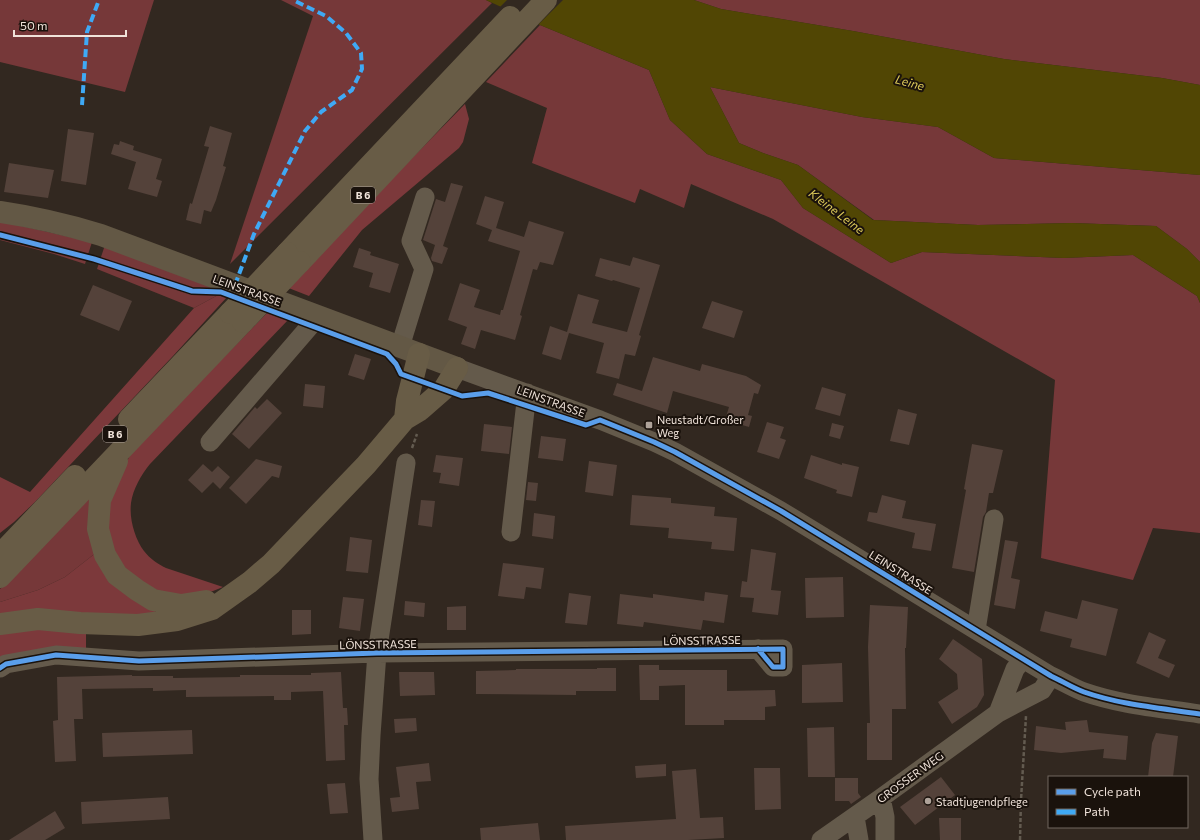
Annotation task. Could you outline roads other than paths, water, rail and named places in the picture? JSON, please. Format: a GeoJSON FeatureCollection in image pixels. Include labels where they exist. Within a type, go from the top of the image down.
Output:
{"type":"FeatureCollection","features":[{"type":"Feature","properties":{"kind":"highway","name":"B 6"},"geometry":{"type":"LineString","coordinates":[[419,124],[526,0]]}},
{"type":"Feature","properties":{"kind":"highway","name":"B 6"},"geometry":{"type":"LineString","coordinates":[[0,578],[123,447],[237,317],[293,257],[419,124],[546,0]]}},
{"type":"Feature","properties":{"kind":"highway","name":"B 6"},"geometry":{"type":"LineString","coordinates":[[0,555],[25,528],[237,317]]}},
{"type":"Feature","properties":{"kind":"highway"},"geometry":{"type":"LineString","coordinates":[[405,420],[410,351]]}},
{"type":"Feature","properties":{"kind":"highway"},"geometry":{"type":"LineString","coordinates":[[0,624],[38,618],[80,623],[138,625],[177,620],[212,609],[272,564],[366,464],[405,420],[420,410],[444,389],[457,368]]}},
{"type":"Feature","properties":{"kind":"highway"},"geometry":{"type":"LineString","coordinates":[[123,447],[100,500],[98,529],[105,555],[117,575],[153,600],[181,605],[208,601],[250,582]]}},
{"type":"Feature","properties":{"kind":"highway"},"geometry":{"type":"LineString","coordinates":[[0,541],[25,528]]}},
{"type":"Feature","properties":{"kind":"main road","name":"LEINSTRASSE"},"geometry":{"type":"LineString","coordinates":[[0,212],[32,217],[101,235],[457,368]]}},
{"type":"Feature","properties":{"kind":"street"},"geometry":{"type":"LineString","coordinates":[[410,351],[424,269],[411,241],[425,197]]}},
{"type":"Feature","properties":{"kind":"street"},"geometry":{"type":"LineString","coordinates":[[210,442],[310,326],[316,316]]}},
{"type":"Feature","properties":{"kind":"street","name":"LEINSTRASSE"},"geometry":{"type":"LineString","coordinates":[[457,368],[600,420],[675,452],[781,511],[1051,676],[1083,692],[1106,699],[1132,704],[1200,714]]}},
{"type":"Feature","properties":{"kind":"street"},"geometry":{"type":"LineString","coordinates":[[511,532],[527,393]]}},
{"type":"Feature","properties":{"kind":"street"},"geometry":{"type":"LineString","coordinates":[[373,840],[369,779],[377,653],[406,463]]}},
{"type":"Feature","properties":{"kind":"street"},"geometry":{"type":"LineString","coordinates":[[976,630],[994,519]]}},
{"type":"Feature","properties":{"kind":"street","name":"LÖNSSTRASSE"},"geometry":{"type":"LineString","coordinates":[[0,668],[6,664],[56,656],[139,661],[377,653],[758,649]]}},
{"type":"Feature","properties":{"kind":"street"},"geometry":{"type":"LineString","coordinates":[[998,713],[1015,669],[1023,659]]}},
{"type":"Feature","properties":{"kind":"street","name":"GROSSER WEG"},"geometry":{"type":"LineString","coordinates":[[821,840],[998,713],[1042,690],[1051,676]]}},
{"type":"Feature","properties":{"kind":"street"},"geometry":{"type":"LineString","coordinates":[[881,798],[885,817],[885,840]]}},
{"type":"Feature","properties":{"kind":"street"},"geometry":{"type":"LineString","coordinates":[[855,817],[859,840]]}},
{"type":"Feature","properties":{"kind":"water"},"geometry":{"type":"Polygon","coordinates":[[[486,0],[694,0],[721,9],[853,31],[1004,59],[1162,78],[1200,85],[1200,175],[994,158],[938,127],[862,117],[710,87],[739,143],[798,165],[873,220],[978,225],[1072,223],[1156,226],[1187,249],[1200,262],[1200,303],[1197,296],[1133,255],[1064,258],[922,252],[891,263],[803,208],[781,180],[707,154],[670,120],[649,70],[540,25],[486,0]]]}},
{"type":"Feature","properties":{"kind":"place","name":"Neustadt/Großer Weg"},"geometry":{"type":"Point","coordinates":[649,425]}},
{"type":"Feature","properties":{"kind":"place","name":"Stadtjugendpflege"},"geometry":{"type":"Point","coordinates":[928,801]}},
{"type":"Feature","properties":{"kind":"water label","name":"Leine"},"geometry":{"type":"Point","coordinates":[910,82]}},
{"type":"Feature","properties":{"kind":"water label","name":"Kleine Leine"},"geometry":{"type":"Point","coordinates":[837,211]}}]}
